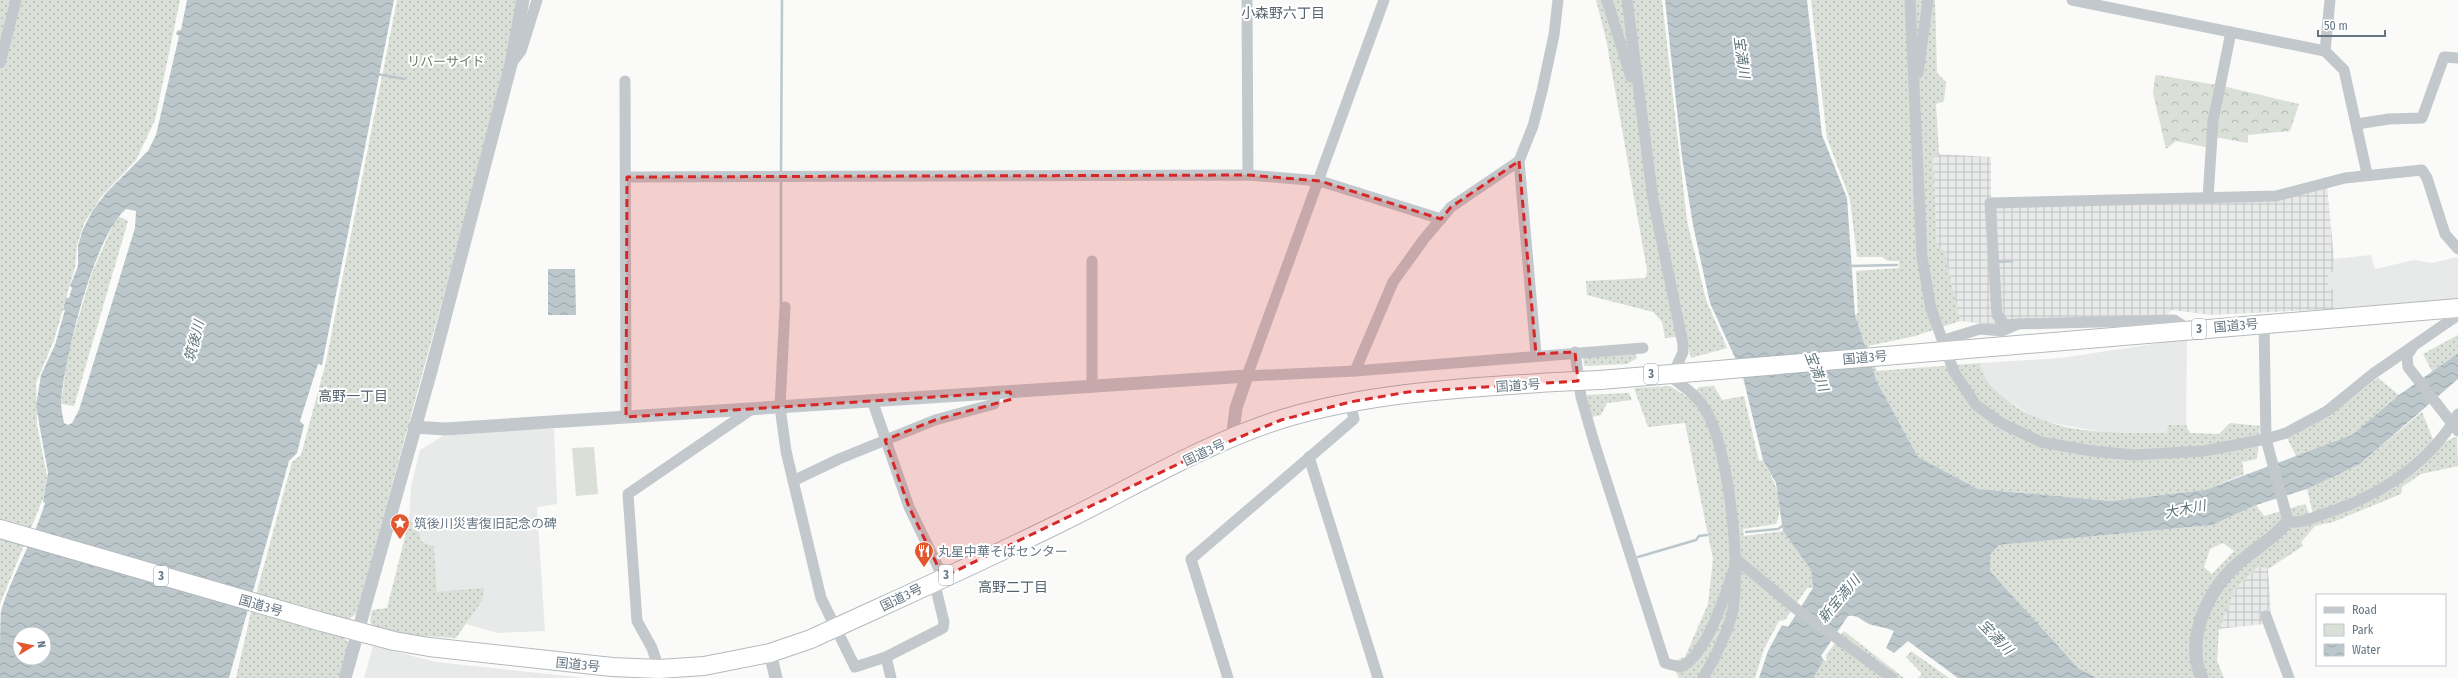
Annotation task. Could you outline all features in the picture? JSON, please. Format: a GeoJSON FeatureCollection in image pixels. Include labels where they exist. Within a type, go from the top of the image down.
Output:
{"type":"FeatureCollection","features":[{"type":"Feature","properties":{"kind":"highway","name":"国道3号"},"geometry":{"type":"LineString","coordinates":[[0,529],[322,622],[394,641],[482,654],[659,669],[704,666],[770,653],[836,628],[1061,522],[1232,438],[1281,420],[1350,402],[1408,392],[1600,380],[1670,372],[1943,347],[2458,308]]}},
{"type":"Feature","properties":{"kind":"street"},"geometry":{"type":"LineString","coordinates":[[0,63],[16,0]]}},
{"type":"Feature","properties":{"kind":"street"},"geometry":{"type":"LineString","coordinates":[[345,678],[359,632],[414,427],[432,371],[511,64],[523,0]]}},
{"type":"Feature","properties":{"kind":"street"},"geometry":{"type":"LineString","coordinates":[[511,64],[521,51],[538,0]]}},
{"type":"Feature","properties":{"kind":"street"},"geometry":{"type":"LineString","coordinates":[[1247,0],[1248,176]]}},
{"type":"Feature","properties":{"kind":"street"},"geometry":{"type":"LineString","coordinates":[[1232,438],[1236,408],[1247,376],[1320,181],[1384,0]]}},
{"type":"Feature","properties":{"kind":"street"},"geometry":{"type":"LineString","coordinates":[[1536,354],[1519,161],[1533,126],[1542,91],[1554,34],[1558,0]]}},
{"type":"Feature","properties":{"kind":"street"},"geometry":{"type":"LineString","coordinates":[[1607,0],[1620,39],[1629,74],[1637,86]]}},
{"type":"Feature","properties":{"kind":"street"},"geometry":{"type":"LineString","coordinates":[[1626,0],[1655,207],[1683,344],[1683,352],[1670,372],[1693,393],[1705,409],[1714,428],[1726,477],[1737,560],[1732,614],[1714,659],[1703,678]]}},
{"type":"Feature","properties":{"kind":"street"},"geometry":{"type":"LineString","coordinates":[[1910,0],[1925,282],[1931,309],[1943,347],[1954,372],[1976,405],[2001,423],[2041,442],[2066,448],[2134,455],[2204,451],[2266,439],[2301,426],[2327,411],[2374,373],[2458,315]]}},
{"type":"Feature","properties":{"kind":"street"},"geometry":{"type":"LineString","coordinates":[[1914,81],[1919,70],[1928,0]]}},
{"type":"Feature","properties":{"kind":"street"},"geometry":{"type":"LineString","coordinates":[[2072,0],[2116,4],[2231,32],[2325,51],[2344,70],[2367,174]]}},
{"type":"Feature","properties":{"kind":"street"},"geometry":{"type":"LineString","coordinates":[[2325,51],[2330,0]]}},
{"type":"Feature","properties":{"kind":"street"},"geometry":{"type":"LineString","coordinates":[[2208,198],[2213,121],[2231,32]]}},
{"type":"Feature","properties":{"kind":"street"},"geometry":{"type":"LineString","coordinates":[[2357,124],[2389,119],[2422,118],[2444,57],[2458,58]]}},
{"type":"Feature","properties":{"kind":"street"},"geometry":{"type":"LineString","coordinates":[[625,81],[627,177],[626,416]]}},
{"type":"Feature","properties":{"kind":"street"},"geometry":{"type":"LineString","coordinates":[[1355,371],[1393,282],[1441,219],[1452,207],[1519,161]]}},
{"type":"Feature","properties":{"kind":"street"},"geometry":{"type":"LineString","coordinates":[[2188,329],[2174,320],[2018,324],[2005,326],[1997,315],[1990,202],[2276,196],[2325,182],[2367,174],[2409,169],[2425,172],[2445,234],[2457,245]]}},
{"type":"Feature","properties":{"kind":"street"},"geometry":{"type":"LineString","coordinates":[[627,177],[1248,176],[1320,181],[1441,219]]}},
{"type":"Feature","properties":{"kind":"street"},"geometry":{"type":"LineString","coordinates":[[1092,261],[1092,387]]}},
{"type":"Feature","properties":{"kind":"street"},"geometry":{"type":"LineString","coordinates":[[785,307],[780,407],[793,481],[821,598],[855,667],[886,657],[943,628],[944,622],[938,579],[909,507],[872,400]]}},
{"type":"Feature","properties":{"kind":"street"},"geometry":{"type":"LineString","coordinates":[[2264,323],[2266,439],[2288,521]]}},
{"type":"Feature","properties":{"kind":"street"},"geometry":{"type":"LineString","coordinates":[[1943,347],[1980,329],[2002,331],[2018,324]]}},
{"type":"Feature","properties":{"kind":"street"},"geometry":{"type":"LineString","coordinates":[[2288,521],[2292,523],[2304,520],[2368,498],[2409,471],[2447,434],[2454,421],[2416,377],[2406,362],[2407,356],[2414,346]]}},
{"type":"Feature","properties":{"kind":"street"},"geometry":{"type":"LineString","coordinates":[[414,427],[445,429],[995,392],[1247,376],[1355,371],[1536,354],[1643,348]]}},
{"type":"Feature","properties":{"kind":"street"},"geometry":{"type":"LineString","coordinates":[[1575,352],[1581,397],[1594,442],[1665,663],[1680,667],[1692,660],[1715,623],[1737,560]]}},
{"type":"Feature","properties":{"kind":"street"},"geometry":{"type":"LineString","coordinates":[[793,481],[885,440],[935,420],[994,404],[995,392]]}},
{"type":"Feature","properties":{"kind":"street"},"geometry":{"type":"LineString","coordinates":[[1228,678],[1191,559],[1354,419],[1350,402]]}},
{"type":"Feature","properties":{"kind":"street"},"geometry":{"type":"LineString","coordinates":[[659,669],[652,648],[638,621],[628,494],[752,409]]}},
{"type":"Feature","properties":{"kind":"street"},"geometry":{"type":"LineString","coordinates":[[1309,457],[1378,678]]}},
{"type":"Feature","properties":{"kind":"street"},"geometry":{"type":"LineString","coordinates":[[2202,678],[2196,654],[2197,632],[2204,609],[2218,586],[2233,568],[2278,533],[2288,521]]}},
{"type":"Feature","properties":{"kind":"street"},"geometry":{"type":"LineString","coordinates":[[1737,560],[1795,608],[1892,678]]}},
{"type":"Feature","properties":{"kind":"street"},"geometry":{"type":"LineString","coordinates":[[2266,616],[2289,678]]}},
{"type":"Feature","properties":{"kind":"street"},"geometry":{"type":"LineString","coordinates":[[770,653],[776,678]]}},
{"type":"Feature","properties":{"kind":"street"},"geometry":{"type":"LineString","coordinates":[[886,657],[891,678]]}},
{"type":"Feature","properties":{"kind":"highlighted area"},"geometry":{"type":"Polygon","coordinates":[[[1519,161],[1536,354],[1575,352],[1578,381],[1408,392],[1350,402],[1281,420],[1197,455],[943,577],[909,507],[885,440],[935,420],[1012,399],[1010,392],[626,417],[627,177],[1248,175],[1320,181],[1441,219],[1451,207],[1519,161]]]}},
{"type":"Feature","properties":{"kind":"shaded area"},"geometry":{"type":"Polygon","coordinates":[[[1939,154],[1991,157],[1991,198],[2250,199],[2327,185],[2334,259],[2334,272],[2328,272],[2328,289],[2333,289],[2334,309],[2211,315],[2172,310],[2166,316],[2000,326],[1960,321],[1944,251],[1937,247],[1933,156],[1939,154]]]}},
{"type":"Feature","properties":{"kind":"shaded area"},"geometry":{"type":"Polygon","coordinates":[[[2371,255],[2375,269],[2414,260],[2432,263],[2458,257],[2458,300],[2334,309],[2333,289],[2328,289],[2328,272],[2334,271],[2334,259],[2371,255]]]}},
{"type":"Feature","properties":{"kind":"shaded area"},"geometry":{"type":"Polygon","coordinates":[[[2187,339],[2186,425],[2168,425],[2168,433],[2107,433],[2041,421],[2005,399],[1983,377],[1980,363],[2061,358],[2187,339]]]}},
{"type":"Feature","properties":{"kind":"shaded area"},"geometry":{"type":"Polygon","coordinates":[[[554,429],[557,504],[537,507],[545,631],[498,633],[466,624],[482,601],[437,592],[434,546],[422,542],[416,524],[409,521],[411,487],[420,450],[443,436],[502,430],[554,429]]]}},
{"type":"Feature","properties":{"kind":"shaded area"},"geometry":{"type":"Polygon","coordinates":[[[2259,566],[2268,569],[2271,614],[2264,624],[2219,629],[2235,589],[2259,566]]]}},
{"type":"Feature","properties":{"kind":"shaded area"},"geometry":{"type":"Polygon","coordinates":[[[373,646],[436,662],[586,678],[364,678],[373,646]]]}},
{"type":"Feature","properties":{"kind":"green space"},"geometry":{"type":"Polygon","coordinates":[[[0,0],[180,0],[155,120],[136,160],[101,197],[84,223],[77,246],[75,267],[54,340],[36,383],[37,425],[47,476],[44,496],[0,604],[0,0]]]}},
{"type":"Feature","properties":{"kind":"green space","name":"リバーサイド"},"geometry":{"type":"Polygon","coordinates":[[[397,0],[518,0],[507,63],[357,613],[347,621],[256,595],[292,462],[301,455],[326,362],[397,0]]]}},
{"type":"Feature","properties":{"kind":"green space"},"geometry":{"type":"Polygon","coordinates":[[[1596,0],[1662,0],[1687,221],[1706,300],[1727,348],[1691,358],[1686,336],[1665,338],[1662,322],[1653,312],[1587,295],[1586,281],[1646,278],[1647,270],[1606,39],[1596,0]]]}},
{"type":"Feature","properties":{"kind":"green space"},"geometry":{"type":"Polygon","coordinates":[[[1811,0],[1935,0],[1937,73],[1946,82],[1944,101],[1936,104],[1939,154],[1933,156],[1937,247],[1944,250],[1960,321],[1915,336],[1868,346],[1877,371],[1980,363],[1984,376],[1989,382],[1999,393],[2017,407],[2056,425],[2078,429],[2100,432],[2167,433],[2168,425],[2186,425],[2190,433],[2219,434],[2230,423],[2260,426],[2257,459],[2242,462],[2244,474],[2205,490],[2111,501],[1978,489],[1918,457],[1877,382],[1855,315],[1858,313],[1856,271],[1899,268],[1899,261],[1888,261],[1882,257],[1857,257],[1850,199],[1827,138],[1811,0]]]}},
{"type":"Feature","properties":{"kind":"green space"},"geometry":{"type":"Polygon","coordinates":[[[2157,75],[2223,86],[2299,104],[2290,131],[2248,135],[2248,143],[2214,137],[2205,147],[2176,141],[2166,149],[2153,93],[2155,76],[2157,75]]]}},
{"type":"Feature","properties":{"kind":"green space"},"geometry":{"type":"Polygon","coordinates":[[[117,216],[128,221],[74,406],[61,404],[68,352],[92,273],[117,216]]]}},
{"type":"Feature","properties":{"kind":"green space"},"geometry":{"type":"Polygon","coordinates":[[[2458,335],[2458,353],[2432,371],[2423,354],[2458,335]]]}},
{"type":"Feature","properties":{"kind":"green space"},"geometry":{"type":"Polygon","coordinates":[[[1635,352],[1637,358],[1627,364],[1584,366],[1583,355],[1635,352]]]}},
{"type":"Feature","properties":{"kind":"green space"},"geometry":{"type":"Polygon","coordinates":[[[2378,378],[2399,395],[2352,435],[2297,458],[2287,438],[2326,417],[2378,378]]]}},
{"type":"Feature","properties":{"kind":"green space"},"geometry":{"type":"Polygon","coordinates":[[[1670,386],[1689,398],[1699,387],[1714,386],[1722,400],[1744,396],[1759,461],[1763,460],[1771,475],[1777,491],[1780,507],[1776,524],[1743,529],[1744,536],[1783,531],[1811,570],[1813,588],[1807,588],[1785,620],[1779,621],[1764,649],[1755,678],[1679,678],[1671,662],[1685,657],[1708,604],[1713,559],[1685,423],[1648,427],[1634,388],[1670,386]]]}},
{"type":"Feature","properties":{"kind":"green space"},"geometry":{"type":"Polygon","coordinates":[[[1629,393],[1632,400],[1607,403],[1601,415],[1592,417],[1586,395],[1629,393]]]}},
{"type":"Feature","properties":{"kind":"green space"},"geometry":{"type":"Polygon","coordinates":[[[2422,412],[2434,442],[2406,470],[2365,498],[2313,514],[2307,489],[2360,464],[2422,412]]]}},
{"type":"Feature","properties":{"kind":"green space"},"geometry":{"type":"Polygon","coordinates":[[[2457,437],[2458,466],[2421,474],[2402,487],[2401,494],[2333,522],[2315,526],[2301,542],[2303,546],[2268,569],[2259,566],[2235,589],[2219,629],[2217,661],[2224,678],[2097,678],[2078,668],[1990,571],[1990,555],[1999,545],[2212,525],[2256,505],[2264,516],[2305,504],[2312,520],[2339,511],[2391,488],[2420,468],[2439,447],[2457,437]],[[2223,543],[2210,549],[2204,567],[2212,574],[2234,551],[2223,543]]]}},
{"type":"Feature","properties":{"kind":"green space"},"geometry":{"type":"Polygon","coordinates":[[[594,447],[598,494],[576,496],[572,448],[594,447]]]}},
{"type":"Feature","properties":{"kind":"green space"},"geometry":{"type":"Polygon","coordinates":[[[409,521],[416,523],[422,542],[434,546],[437,592],[484,588],[482,601],[456,638],[400,635],[374,627],[370,622],[372,610],[387,608],[409,521]]]}},
{"type":"Feature","properties":{"kind":"green space"},"geometry":{"type":"Polygon","coordinates":[[[251,612],[343,637],[349,643],[338,678],[236,678],[251,612]]]}},
{"type":"Feature","properties":{"kind":"green space"},"geometry":{"type":"Polygon","coordinates":[[[1844,631],[1904,678],[1813,678],[1824,660],[1827,661],[1826,655],[1844,631]]]}},
{"type":"Feature","properties":{"kind":"green space"},"geometry":{"type":"Polygon","coordinates":[[[1911,651],[1949,678],[1918,678],[1922,674],[1906,657],[1911,651]]]}},
{"type":"Feature","properties":{"kind":"water","name":"筑後川"},"geometry":{"type":"Polygon","coordinates":[[[187,0],[394,0],[322,365],[318,364],[300,421],[304,425],[297,453],[289,461],[229,678],[0,678],[1,611],[45,503],[43,502],[48,473],[36,406],[41,375],[55,345],[65,310],[63,310],[66,298],[69,298],[72,288],[70,286],[78,266],[78,246],[83,229],[93,210],[107,192],[148,151],[156,135],[179,36],[176,34],[177,31],[181,30],[187,0]],[[126,209],[114,223],[103,244],[92,271],[74,329],[63,382],[61,402],[64,423],[68,425],[72,423],[79,410],[135,228],[136,211],[126,209]]]}},
{"type":"Feature","properties":{"kind":"water"},"geometry":{"type":"Polygon","coordinates":[[[1665,0],[1807,0],[1822,135],[1847,198],[1855,315],[1877,382],[1918,457],[1978,489],[2111,501],[2205,490],[2352,435],[2399,395],[2458,353],[2458,379],[2360,464],[2307,489],[2256,505],[2212,525],[1999,545],[1990,555],[1990,571],[2078,668],[2097,678],[1958,678],[1908,641],[1894,653],[1886,648],[1894,631],[1869,624],[1857,617],[1848,616],[1821,656],[1824,660],[1813,678],[1759,678],[1768,651],[1782,625],[1788,627],[1813,588],[1811,570],[1783,531],[1776,483],[1763,460],[1742,373],[1710,303],[1693,225],[1682,157],[1665,0]]]}},
{"type":"Feature","properties":{"kind":"water"},"geometry":{"type":"Polygon","coordinates":[[[548,269],[575,269],[576,315],[548,315],[548,269]]]}},
{"type":"Feature","properties":{"kind":"waterway"},"geometry":{"type":"LineString","coordinates":[[781,174],[782,0]]}},
{"type":"Feature","properties":{"kind":"waterway"},"geometry":{"type":"LineString","coordinates":[[377,74],[404,79]]}},
{"type":"Feature","properties":{"kind":"waterway"},"geometry":{"type":"LineString","coordinates":[[781,179],[781,306]]}},
{"type":"Feature","properties":{"kind":"waterway"},"geometry":{"type":"LineString","coordinates":[[1996,262],[2012,261]]}},
{"type":"Feature","properties":{"kind":"waterway"},"geometry":{"type":"LineString","coordinates":[[1850,266],[1897,265]]}},
{"type":"Feature","properties":{"kind":"waterway"},"geometry":{"type":"LineString","coordinates":[[1746,532],[1778,529],[1784,525]]}},
{"type":"Feature","properties":{"kind":"waterway"},"geometry":{"type":"LineString","coordinates":[[1638,557],[1696,540],[1699,536],[1707,535]]}},
{"type":"Feature","properties":{"kind":"place","name":"筑後川災害復旧記念の碑"},"geometry":{"type":"Point","coordinates":[400,540]}},
{"type":"Feature","properties":{"kind":"place","name":"丸星中華そばセンター"},"geometry":{"type":"Point","coordinates":[924,568]}},
{"type":"Feature","properties":{"kind":"district","name":"小森野六丁目"},"geometry":{"type":"Point","coordinates":[1283,13]}},
{"type":"Feature","properties":{"kind":"district","name":"高野一丁目"},"geometry":{"type":"Point","coordinates":[353,396]}},
{"type":"Feature","properties":{"kind":"district","name":"高野二丁目"},"geometry":{"type":"Point","coordinates":[1013,587]}},
{"type":"Feature","properties":{"kind":"water label","name":"宝満川"},"geometry":{"type":"Point","coordinates":[1742,57]}},
{"type":"Feature","properties":{"kind":"water label","name":"宝満川"},"geometry":{"type":"Point","coordinates":[1817,371]}},
{"type":"Feature","properties":{"kind":"water label","name":"大木川"},"geometry":{"type":"Point","coordinates":[2185,509]}},
{"type":"Feature","properties":{"kind":"water label","name":"新宝満川"},"geometry":{"type":"Point","coordinates":[1839,599]}},
{"type":"Feature","properties":{"kind":"water label","name":"宝満川"},"geometry":{"type":"Point","coordinates":[1996,637]}}]}
